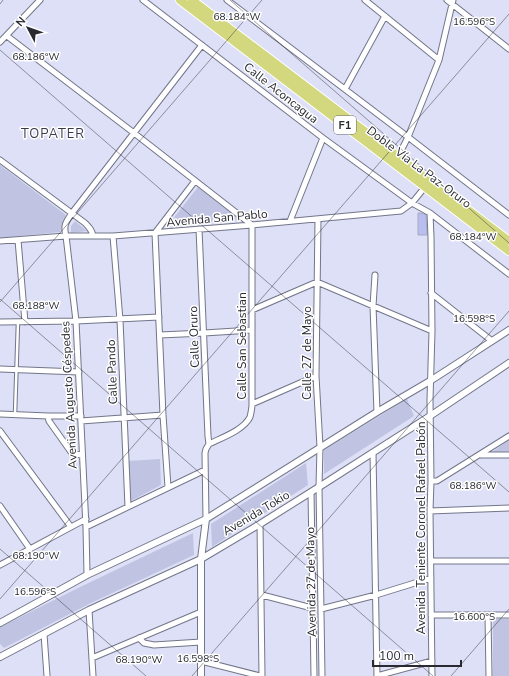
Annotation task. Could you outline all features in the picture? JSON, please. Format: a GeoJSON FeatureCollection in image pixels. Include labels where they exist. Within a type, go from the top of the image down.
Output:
{"type":"FeatureCollection","features":[{"type":"Feature","properties":{"kind":"highway","name":"Doble Vía La Paz-Oruro"},"geometry":{"type":"LineString","coordinates":[[180,0],[509,251]]}},
{"type":"Feature","properties":{"kind":"highway","name":"Doble Vía La Paz-Oruro"},"geometry":{"type":"LineString","coordinates":[[192,0],[509,241]]}},
{"type":"Feature","properties":{"kind":"street"},"geometry":{"type":"LineString","coordinates":[[0,42],[40,0]]}},
{"type":"Feature","properties":{"kind":"street","name":"Calle Aconcagua"},"geometry":{"type":"LineString","coordinates":[[143,0],[323,138],[412,204],[430,214],[509,274]]}},
{"type":"Feature","properties":{"kind":"street"},"geometry":{"type":"LineString","coordinates":[[229,0],[509,215]]}},
{"type":"Feature","properties":{"kind":"street"},"geometry":{"type":"LineString","coordinates":[[365,0],[439,60]]}},
{"type":"Feature","properties":{"kind":"street"},"geometry":{"type":"LineString","coordinates":[[447,0],[453,2],[509,49]]}},
{"type":"Feature","properties":{"kind":"street"},"geometry":{"type":"LineString","coordinates":[[398,157],[408,137],[439,60],[453,2]]}},
{"type":"Feature","properties":{"kind":"street"},"geometry":{"type":"LineString","coordinates":[[345,89],[385,16]]}},
{"type":"Feature","properties":{"kind":"street"},"geometry":{"type":"LineString","coordinates":[[7,36],[252,225]]}},
{"type":"Feature","properties":{"kind":"street","name":"Avenida Augusto Céspedes"},"geometry":{"type":"LineString","coordinates":[[87,576],[86,519],[76,322],[64,229],[72,213],[202,45]]}},
{"type":"Feature","properties":{"kind":"street"},"geometry":{"type":"LineString","coordinates":[[290,221],[323,138]]}},
{"type":"Feature","properties":{"kind":"street"},"geometry":{"type":"LineString","coordinates":[[0,160],[72,213],[89,227],[93,236]]}},
{"type":"Feature","properties":{"kind":"street"},"geometry":{"type":"LineString","coordinates":[[168,487],[163,416],[155,233],[195,181]]}},
{"type":"Feature","properties":{"kind":"street","name":"Avenida San Pablo"},"geometry":{"type":"LineString","coordinates":[[0,241],[66,236],[113,236],[155,233],[290,221],[318,220],[401,211],[412,204],[425,187]]}},
{"type":"Feature","properties":{"kind":"street"},"geometry":{"type":"LineString","coordinates":[[430,214],[432,331],[430,381]]}},
{"type":"Feature","properties":{"kind":"street","name":"Calle 27 de Mayo"},"geometry":{"type":"LineString","coordinates":[[318,220],[316,376],[320,447],[319,487]]}},
{"type":"Feature","properties":{"kind":"street","name":"Calle San Sebastian"},"geometry":{"type":"LineString","coordinates":[[209,444],[243,426],[250,417],[252,404],[252,225]]}},
{"type":"Feature","properties":{"kind":"street","name":"Calle Oruro"},"geometry":{"type":"LineString","coordinates":[[199,229],[209,444],[205,453],[206,519]]}},
{"type":"Feature","properties":{"kind":"street","name":"Calle Pando"},"geometry":{"type":"LineString","coordinates":[[113,236],[120,320],[128,507]]}},
{"type":"Feature","properties":{"kind":"street"},"geometry":{"type":"LineString","coordinates":[[18,240],[25,322]]}},
{"type":"Feature","properties":{"kind":"street"},"geometry":{"type":"LineString","coordinates":[[374,275],[373,306],[377,412]]}},
{"type":"Feature","properties":{"kind":"street"},"geometry":{"type":"LineString","coordinates":[[252,310],[317,282],[432,331]]}},
{"type":"Feature","properties":{"kind":"street"},"geometry":{"type":"LineString","coordinates":[[431,293],[492,342]]}},
{"type":"Feature","properties":{"kind":"street"},"geometry":{"type":"LineString","coordinates":[[0,322],[76,322],[159,317]]}},
{"type":"Feature","properties":{"kind":"street"},"geometry":{"type":"LineString","coordinates":[[160,335],[252,330]]}},
{"type":"Feature","properties":{"kind":"street","name":"Avenida Tokio"},"geometry":{"type":"LineString","coordinates":[[0,623],[87,576],[206,519],[320,447],[430,381],[509,330]]}},
{"type":"Feature","properties":{"kind":"street","name":"Avenida Tokio"},"geometry":{"type":"LineString","coordinates":[[0,657],[89,610],[201,559],[373,453],[509,363]]}},
{"type":"Feature","properties":{"kind":"street"},"geometry":{"type":"LineString","coordinates":[[0,370],[79,372]]}},
{"type":"Feature","properties":{"kind":"street"},"geometry":{"type":"LineString","coordinates":[[252,404],[316,376]]}},
{"type":"Feature","properties":{"kind":"street","name":"Avenida Teniente Coronel Rafael Pabón"},"geometry":{"type":"LineString","coordinates":[[430,381],[432,676]]}},
{"type":"Feature","properties":{"kind":"street"},"geometry":{"type":"LineString","coordinates":[[0,414],[81,418],[163,416]]}},
{"type":"Feature","properties":{"kind":"street"},"geometry":{"type":"LineString","coordinates":[[48,416],[49,421],[71,452],[74,454],[82,454]]}},
{"type":"Feature","properties":{"kind":"street"},"geometry":{"type":"LineString","coordinates":[[0,431],[71,527]]}},
{"type":"Feature","properties":{"kind":"street"},"geometry":{"type":"LineString","coordinates":[[431,481],[437,481],[509,436]]}},
{"type":"Feature","properties":{"kind":"street"},"geometry":{"type":"LineString","coordinates":[[373,453],[377,676],[432,661]]}},
{"type":"Feature","properties":{"kind":"street"},"geometry":{"type":"LineString","coordinates":[[480,455],[509,456]]}},
{"type":"Feature","properties":{"kind":"street"},"geometry":{"type":"LineString","coordinates":[[86,527],[205,470]]}},
{"type":"Feature","properties":{"kind":"street","name":"Avenida 27 de Mayo"},"geometry":{"type":"LineString","coordinates":[[319,487],[322,676]]}},
{"type":"Feature","properties":{"kind":"street","name":"Avenida 27 de Mayo"},"geometry":{"type":"LineString","coordinates":[[311,492],[314,676]]}},
{"type":"Feature","properties":{"kind":"street"},"geometry":{"type":"LineString","coordinates":[[0,506],[30,549]]}},
{"type":"Feature","properties":{"kind":"street"},"geometry":{"type":"LineString","coordinates":[[430,511],[509,508]]}},
{"type":"Feature","properties":{"kind":"street"},"geometry":{"type":"LineString","coordinates":[[0,565],[86,519]]}},
{"type":"Feature","properties":{"kind":"street"},"geometry":{"type":"LineString","coordinates":[[201,676],[201,559],[206,519]]}},
{"type":"Feature","properties":{"kind":"street"},"geometry":{"type":"LineString","coordinates":[[201,661],[261,676],[262,595],[260,524]]}},
{"type":"Feature","properties":{"kind":"street"},"geometry":{"type":"LineString","coordinates":[[431,561],[509,561]]}},
{"type":"Feature","properties":{"kind":"street"},"geometry":{"type":"LineString","coordinates":[[321,609],[376,595],[431,578]]}},
{"type":"Feature","properties":{"kind":"street"},"geometry":{"type":"LineString","coordinates":[[262,595],[312,608]]}},
{"type":"Feature","properties":{"kind":"street"},"geometry":{"type":"LineString","coordinates":[[89,610],[93,676]]}},
{"type":"Feature","properties":{"kind":"street"},"geometry":{"type":"LineString","coordinates":[[92,658],[201,612]]}},
{"type":"Feature","properties":{"kind":"street"},"geometry":{"type":"LineString","coordinates":[[432,615],[509,615]]}},
{"type":"Feature","properties":{"kind":"street"},"geometry":{"type":"LineString","coordinates":[[488,615],[489,676]]}},
{"type":"Feature","properties":{"kind":"street"},"geometry":{"type":"LineString","coordinates":[[44,634],[47,676]]}},
{"type":"Feature","properties":{"kind":"street"},"geometry":{"type":"LineString","coordinates":[[139,638],[144,643],[154,645],[201,642]]}},
{"type":"Feature","properties":{"kind":"lane"},"geometry":{"type":"LineString","coordinates":[[15,415],[18,322]]}},
{"type":"Feature","properties":{"kind":"shaded area"},"geometry":{"type":"Polygon","coordinates":[[[0,165],[66,215],[60,232],[0,238],[0,165]]]}},
{"type":"Feature","properties":{"kind":"shaded area"},"geometry":{"type":"Polygon","coordinates":[[[198,187],[241,220],[168,225],[198,187]]]}},
{"type":"Feature","properties":{"kind":"shaded area"},"geometry":{"type":"Polygon","coordinates":[[[75,221],[87,231],[71,233],[71,226],[75,221]]]}},
{"type":"Feature","properties":{"kind":"shaded area"},"geometry":{"type":"Polygon","coordinates":[[[407,399],[414,416],[324,474],[324,450],[407,399]]]}},
{"type":"Feature","properties":{"kind":"shaded area"},"geometry":{"type":"Polygon","coordinates":[[[509,440],[509,452],[492,452],[509,440]]]}},
{"type":"Feature","properties":{"kind":"shaded area"},"geometry":{"type":"Polygon","coordinates":[[[160,459],[161,485],[131,501],[129,500],[127,461],[160,459]]]}},
{"type":"Feature","properties":{"kind":"shaded area"},"geometry":{"type":"Polygon","coordinates":[[[306,463],[308,485],[212,547],[211,524],[306,463]]]}},
{"type":"Feature","properties":{"kind":"shaded area"},"geometry":{"type":"Polygon","coordinates":[[[193,533],[194,555],[91,603],[4,648],[0,644],[0,627],[193,533]]]}},
{"type":"Feature","properties":{"kind":"shaded area"},"geometry":{"type":"Polygon","coordinates":[[[493,619],[509,619],[509,676],[493,676],[493,619]]]}},
{"type":"Feature","properties":{"kind":"building"},"geometry":{"type":"Polygon","coordinates":[[[418,213],[426,215],[427,235],[418,235],[418,213]]]}},
{"type":"Feature","properties":{"kind":"district","name":"TOPATER"},"geometry":{"type":"Point","coordinates":[53,133]}}]}
